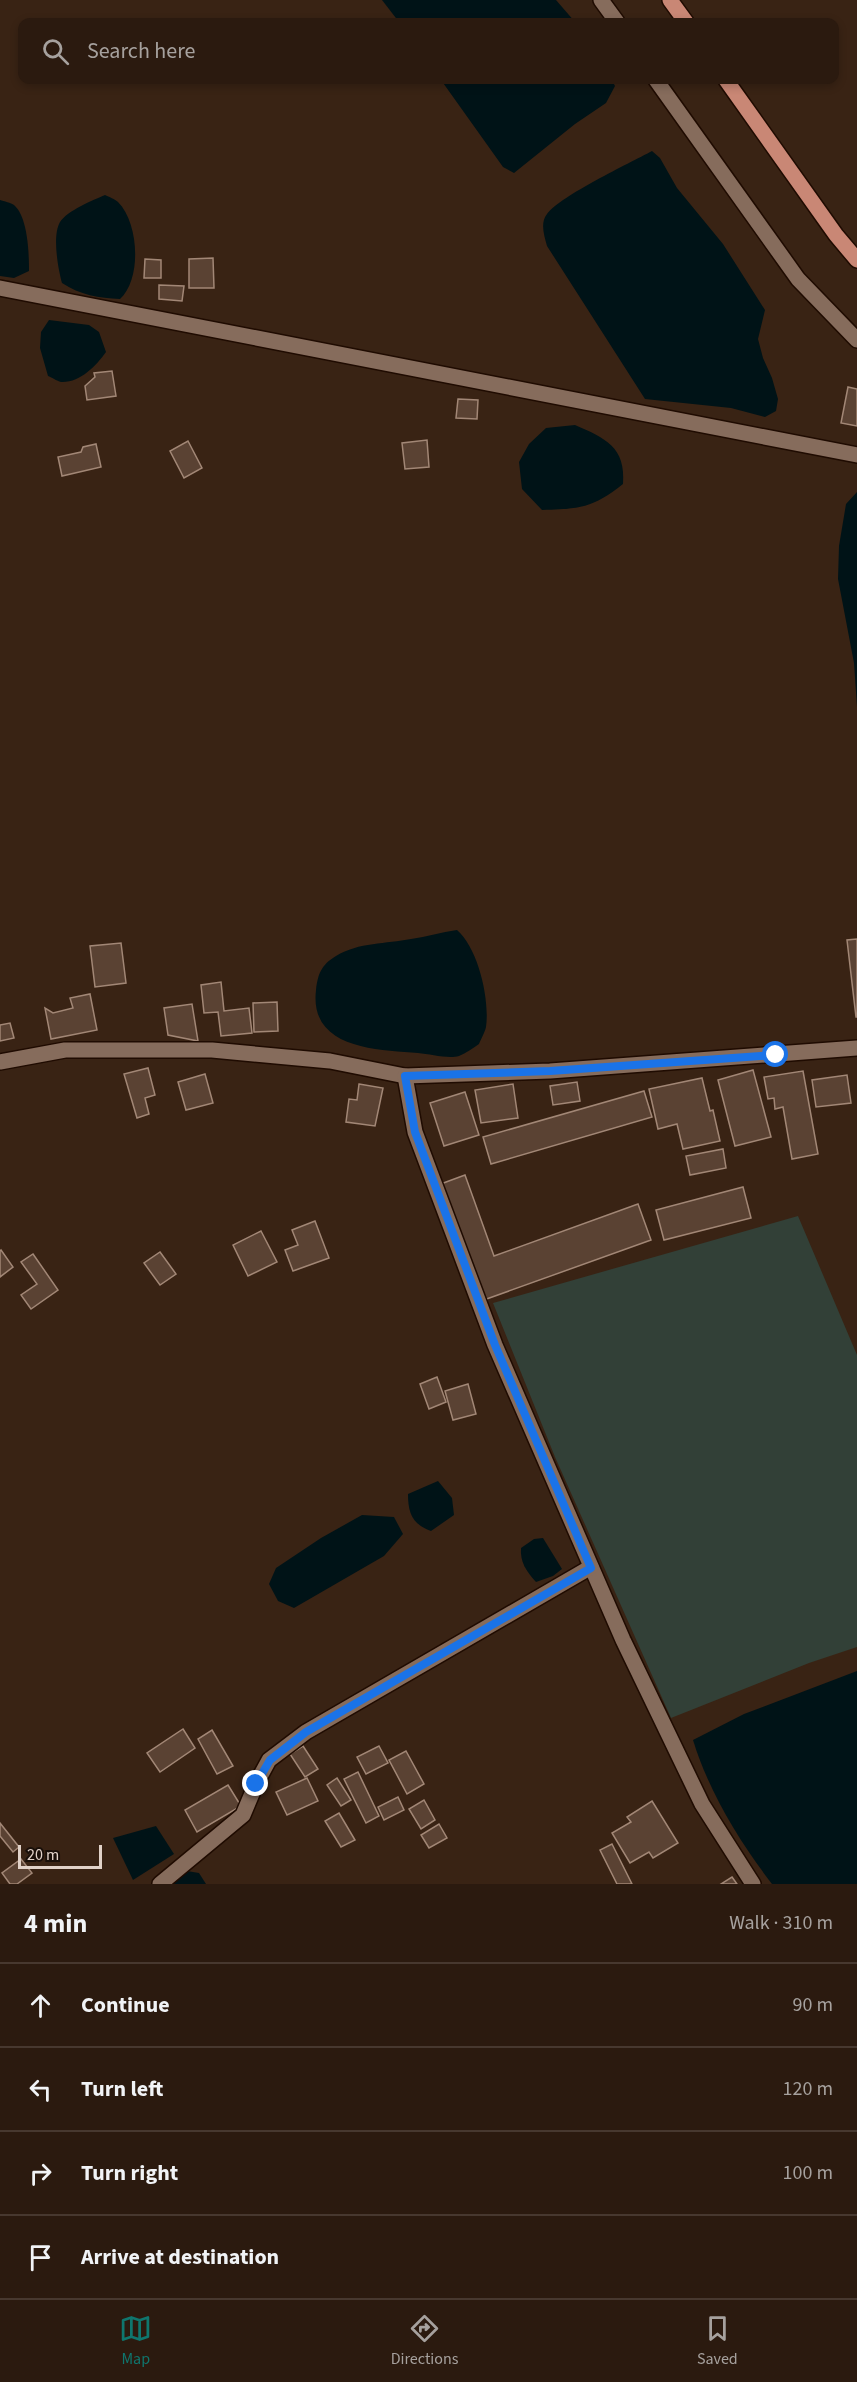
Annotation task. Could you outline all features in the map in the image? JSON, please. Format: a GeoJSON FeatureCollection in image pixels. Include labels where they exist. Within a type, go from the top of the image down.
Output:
{"type":"FeatureCollection","features":[{"type":"Feature","properties":{"kind":"main road"},"geometry":{"type":"LineString","coordinates":[[670,0],[683,18]]}},
{"type":"Feature","properties":{"kind":"main road"},"geometry":{"type":"LineString","coordinates":[[729,84],[836,235],[857,260]]}},
{"type":"Feature","properties":{"kind":"street"},"geometry":{"type":"LineString","coordinates":[[601,0],[614,18]]}},
{"type":"Feature","properties":{"kind":"street"},"geometry":{"type":"LineString","coordinates":[[659,84],[798,279],[857,340]]}},
{"type":"Feature","properties":{"kind":"street"},"geometry":{"type":"LineString","coordinates":[[0,288],[857,455]]}},
{"type":"Feature","properties":{"kind":"street"},"geometry":{"type":"LineString","coordinates":[[0,1062],[64,1050],[212,1050],[330,1061],[405,1076],[550,1071],[857,1048]]}},
{"type":"Feature","properties":{"kind":"street"},"geometry":{"type":"LineString","coordinates":[[405,1076],[415,1132],[495,1345],[591,1568],[702,1804],[753,1884]]}},
{"type":"Feature","properties":{"kind":"street"},"geometry":{"type":"LineString","coordinates":[[160,1884],[243,1815],[256,1784],[270,1760],[306,1732],[591,1568]]}},
{"type":"Feature","properties":{"kind":"green space"},"geometry":{"type":"Polygon","coordinates":[[[798,1216],[857,1355],[857,1647],[809,1663],[671,1718],[555,1457],[493,1303],[798,1216]]]}},
{"type":"Feature","properties":{"kind":"shaded area"},"geometry":{"type":"Polygon","coordinates":[[[382,0],[556,0],[572,18],[396,18],[382,0]]]}},
{"type":"Feature","properties":{"kind":"shaded area"},"geometry":{"type":"Polygon","coordinates":[[[444,84],[614,84],[606,103],[575,124],[514,173],[503,167],[444,84]]]}},
{"type":"Feature","properties":{"kind":"shaded area"},"geometry":{"type":"Polygon","coordinates":[[[652,151],[660,158],[677,188],[723,244],[765,310],[758,339],[778,399],[776,411],[765,417],[731,408],[645,399],[547,246],[543,229],[544,221],[555,206],[580,189],[652,151]]]}},
{"type":"Feature","properties":{"kind":"shaded area"},"geometry":{"type":"Polygon","coordinates":[[[105,195],[117,201],[125,211],[134,237],[135,265],[127,290],[120,299],[90,295],[62,283],[58,261],[56,235],[60,222],[74,210],[105,195]]]}},
{"type":"Feature","properties":{"kind":"shaded area"},"geometry":{"type":"Polygon","coordinates":[[[0,200],[13,204],[19,211],[27,236],[29,271],[14,278],[0,276],[0,200]]]}},
{"type":"Feature","properties":{"kind":"shaded area"},"geometry":{"type":"Polygon","coordinates":[[[49,320],[89,325],[99,332],[106,352],[92,368],[75,380],[61,382],[48,376],[40,348],[41,332],[49,320]]]}},
{"type":"Feature","properties":{"kind":"shaded area"},"geometry":{"type":"Polygon","coordinates":[[[575,425],[596,434],[617,452],[623,471],[623,484],[603,498],[585,506],[542,510],[522,489],[519,462],[529,444],[546,428],[575,425]]]}},
{"type":"Feature","properties":{"kind":"shaded area"},"geometry":{"type":"Polygon","coordinates":[[[857,492],[857,707],[854,663],[838,579],[839,546],[846,504],[857,492]]]}},
{"type":"Feature","properties":{"kind":"shaded area"},"geometry":{"type":"Polygon","coordinates":[[[457,930],[471,949],[484,989],[486,1027],[479,1044],[455,1057],[384,1050],[349,1042],[334,1035],[323,1024],[317,1010],[316,990],[321,970],[331,959],[354,948],[457,930]]]}},
{"type":"Feature","properties":{"kind":"shaded area"},"geometry":{"type":"Polygon","coordinates":[[[438,1481],[452,1498],[454,1515],[431,1531],[419,1525],[412,1517],[408,1494],[438,1481]]]}},
{"type":"Feature","properties":{"kind":"shaded area"},"geometry":{"type":"Polygon","coordinates":[[[362,1515],[394,1517],[403,1534],[384,1556],[294,1608],[278,1601],[269,1584],[276,1568],[321,1538],[362,1515]]]}},
{"type":"Feature","properties":{"kind":"shaded area"},"geometry":{"type":"Polygon","coordinates":[[[543,1538],[562,1569],[553,1576],[536,1582],[524,1566],[521,1548],[534,1539],[543,1538]]]}},
{"type":"Feature","properties":{"kind":"shaded area"},"geometry":{"type":"Polygon","coordinates":[[[857,1671],[857,1884],[772,1884],[748,1851],[716,1797],[693,1740],[744,1714],[857,1671]]]}},
{"type":"Feature","properties":{"kind":"shaded area"},"geometry":{"type":"Polygon","coordinates":[[[156,1826],[174,1854],[133,1880],[113,1838],[156,1826]]]}},
{"type":"Feature","properties":{"kind":"shaded area"},"geometry":{"type":"Polygon","coordinates":[[[187,1871],[199,1873],[206,1884],[167,1884],[187,1871]]]}},
{"type":"Feature","properties":{"kind":"building"},"geometry":{"type":"Polygon","coordinates":[[[213,258],[214,288],[189,288],[189,259],[213,258]]]}},
{"type":"Feature","properties":{"kind":"building"},"geometry":{"type":"Polygon","coordinates":[[[145,259],[161,260],[161,278],[144,278],[145,259]]]}},
{"type":"Feature","properties":{"kind":"building"},"geometry":{"type":"Polygon","coordinates":[[[159,285],[184,286],[182,301],[159,299],[159,285]]]}},
{"type":"Feature","properties":{"kind":"building"},"geometry":{"type":"Polygon","coordinates":[[[112,371],[116,396],[87,400],[85,386],[95,377],[94,373],[112,371]]]}},
{"type":"Feature","properties":{"kind":"building"},"geometry":{"type":"Polygon","coordinates":[[[848,387],[857,389],[857,426],[841,423],[848,387]]]}},
{"type":"Feature","properties":{"kind":"building"},"geometry":{"type":"Polygon","coordinates":[[[458,399],[478,400],[477,419],[456,418],[458,399]]]}},
{"type":"Feature","properties":{"kind":"building"},"geometry":{"type":"Polygon","coordinates":[[[427,440],[429,467],[405,469],[402,443],[427,440]]]}},
{"type":"Feature","properties":{"kind":"building"},"geometry":{"type":"Polygon","coordinates":[[[188,441],[202,468],[184,478],[170,451],[188,441]]]}},
{"type":"Feature","properties":{"kind":"building"},"geometry":{"type":"Polygon","coordinates":[[[96,444],[101,467],[62,476],[58,457],[81,452],[83,447],[96,444]]]}},
{"type":"Feature","properties":{"kind":"building"},"geometry":{"type":"Polygon","coordinates":[[[857,939],[857,1017],[856,1017],[847,940],[857,939]]]}},
{"type":"Feature","properties":{"kind":"building"},"geometry":{"type":"Polygon","coordinates":[[[121,943],[126,983],[95,987],[90,946],[121,943]]]}},
{"type":"Feature","properties":{"kind":"building"},"geometry":{"type":"Polygon","coordinates":[[[221,982],[224,1011],[249,1008],[252,1033],[221,1036],[218,1012],[204,1013],[201,985],[221,982]]]}},
{"type":"Feature","properties":{"kind":"building"},"geometry":{"type":"Polygon","coordinates":[[[90,994],[97,1030],[51,1039],[45,1008],[53,1013],[73,1008],[70,998],[90,994]]]}},
{"type":"Feature","properties":{"kind":"building"},"geometry":{"type":"Polygon","coordinates":[[[277,1002],[278,1031],[254,1032],[253,1003],[277,1002]]]}},
{"type":"Feature","properties":{"kind":"building"},"geometry":{"type":"Polygon","coordinates":[[[192,1004],[198,1041],[168,1035],[164,1008],[192,1004]]]}},
{"type":"Feature","properties":{"kind":"building"},"geometry":{"type":"Polygon","coordinates":[[[10,1023],[14,1038],[0,1041],[0,1025],[10,1023]]]}},
{"type":"Feature","properties":{"kind":"building"},"geometry":{"type":"Polygon","coordinates":[[[148,1068],[155,1095],[145,1098],[149,1114],[137,1118],[124,1074],[148,1068]]]}},
{"type":"Feature","properties":{"kind":"building"},"geometry":{"type":"Polygon","coordinates":[[[753,1070],[771,1137],[735,1146],[718,1080],[753,1070]]]}},
{"type":"Feature","properties":{"kind":"building"},"geometry":{"type":"Polygon","coordinates":[[[803,1071],[818,1154],[792,1159],[783,1107],[775,1109],[774,1098],[768,1099],[764,1077],[803,1071]]]}},
{"type":"Feature","properties":{"kind":"building"},"geometry":{"type":"Polygon","coordinates":[[[205,1074],[213,1103],[186,1110],[178,1082],[205,1074]]]}},
{"type":"Feature","properties":{"kind":"building"},"geometry":{"type":"Polygon","coordinates":[[[847,1075],[851,1103],[816,1107],[812,1080],[847,1075]]]}},
{"type":"Feature","properties":{"kind":"building"},"geometry":{"type":"Polygon","coordinates":[[[702,1078],[720,1141],[683,1149],[677,1124],[658,1129],[649,1089],[702,1078]]]}},
{"type":"Feature","properties":{"kind":"building"},"geometry":{"type":"Polygon","coordinates":[[[577,1082],[580,1101],[553,1105],[550,1086],[577,1082]]]}},
{"type":"Feature","properties":{"kind":"building"},"geometry":{"type":"Polygon","coordinates":[[[359,1084],[383,1088],[375,1126],[346,1122],[349,1099],[357,1100],[359,1084]]]}},
{"type":"Feature","properties":{"kind":"building"},"geometry":{"type":"Polygon","coordinates":[[[513,1084],[518,1118],[481,1123],[475,1090],[513,1084]]]}},
{"type":"Feature","properties":{"kind":"building"},"geometry":{"type":"Polygon","coordinates":[[[644,1091],[652,1117],[491,1164],[483,1137],[644,1091]]]}},
{"type":"Feature","properties":{"kind":"building"},"geometry":{"type":"Polygon","coordinates":[[[465,1092],[479,1135],[444,1146],[430,1103],[465,1092]]]}},
{"type":"Feature","properties":{"kind":"building"},"geometry":{"type":"Polygon","coordinates":[[[723,1149],[726,1168],[690,1175],[686,1156],[723,1149]]]}},
{"type":"Feature","properties":{"kind":"building"},"geometry":{"type":"Polygon","coordinates":[[[465,1175],[494,1256],[638,1204],[651,1240],[481,1301],[438,1185],[465,1175]]]}},
{"type":"Feature","properties":{"kind":"building"},"geometry":{"type":"Polygon","coordinates":[[[743,1187],[751,1218],[664,1240],[656,1210],[743,1187]]]}},
{"type":"Feature","properties":{"kind":"building"},"geometry":{"type":"Polygon","coordinates":[[[315,1221],[329,1258],[293,1271],[285,1250],[298,1245],[292,1230],[315,1221]]]}},
{"type":"Feature","properties":{"kind":"building"},"geometry":{"type":"Polygon","coordinates":[[[261,1231],[277,1262],[248,1276],[233,1245],[261,1231]]]}},
{"type":"Feature","properties":{"kind":"building"},"geometry":{"type":"Polygon","coordinates":[[[0,1251],[13,1267],[0,1277],[0,1251]]]}},
{"type":"Feature","properties":{"kind":"building"},"geometry":{"type":"Polygon","coordinates":[[[160,1252],[176,1274],[160,1285],[144,1263],[160,1252]]]}},
{"type":"Feature","properties":{"kind":"building"},"geometry":{"type":"Polygon","coordinates":[[[33,1254],[58,1290],[31,1309],[21,1295],[37,1284],[21,1262],[33,1254]]]}},
{"type":"Feature","properties":{"kind":"building"},"geometry":{"type":"Polygon","coordinates":[[[437,1377],[446,1402],[429,1409],[420,1384],[437,1377]]]}},
{"type":"Feature","properties":{"kind":"building"},"geometry":{"type":"Polygon","coordinates":[[[468,1384],[476,1414],[453,1420],[445,1391],[468,1384]]]}},
{"type":"Feature","properties":{"kind":"building"},"geometry":{"type":"Polygon","coordinates":[[[183,1729],[195,1748],[160,1772],[147,1753],[183,1729]]]}},
{"type":"Feature","properties":{"kind":"building"},"geometry":{"type":"Polygon","coordinates":[[[212,1730],[233,1766],[217,1774],[198,1739],[212,1730]]]}},
{"type":"Feature","properties":{"kind":"building"},"geometry":{"type":"Polygon","coordinates":[[[303,1746],[318,1769],[305,1777],[290,1754],[303,1746]]]}},
{"type":"Feature","properties":{"kind":"building"},"geometry":{"type":"Polygon","coordinates":[[[379,1746],[388,1763],[366,1774],[357,1757],[379,1746]]]}},
{"type":"Feature","properties":{"kind":"building"},"geometry":{"type":"Polygon","coordinates":[[[406,1751],[424,1784],[407,1794],[389,1760],[406,1751]]]}},
{"type":"Feature","properties":{"kind":"building"},"geometry":{"type":"Polygon","coordinates":[[[358,1772],[379,1816],[366,1823],[344,1779],[358,1772]]]}},
{"type":"Feature","properties":{"kind":"building"},"geometry":{"type":"Polygon","coordinates":[[[307,1778],[318,1801],[287,1815],[276,1792],[307,1778]]]}},
{"type":"Feature","properties":{"kind":"building"},"geometry":{"type":"Polygon","coordinates":[[[337,1778],[351,1800],[341,1806],[327,1785],[337,1778]]]}},
{"type":"Feature","properties":{"kind":"building"},"geometry":{"type":"Polygon","coordinates":[[[228,1785],[241,1806],[197,1832],[185,1810],[228,1785]]]}},
{"type":"Feature","properties":{"kind":"building"},"geometry":{"type":"Polygon","coordinates":[[[398,1797],[404,1810],[384,1820],[378,1807],[398,1797]]]}},
{"type":"Feature","properties":{"kind":"building"},"geometry":{"type":"Polygon","coordinates":[[[424,1800],[435,1820],[421,1829],[409,1809],[424,1800]]]}},
{"type":"Feature","properties":{"kind":"building"},"geometry":{"type":"Polygon","coordinates":[[[652,1801],[678,1843],[653,1858],[649,1852],[630,1863],[612,1833],[631,1822],[627,1817],[652,1801]]]}},
{"type":"Feature","properties":{"kind":"building"},"geometry":{"type":"Polygon","coordinates":[[[339,1813],[355,1840],[341,1847],[325,1821],[339,1813]]]}},
{"type":"Feature","properties":{"kind":"building"},"geometry":{"type":"Polygon","coordinates":[[[0,1823],[19,1847],[13,1852],[0,1836],[0,1823]]]}},
{"type":"Feature","properties":{"kind":"building"},"geometry":{"type":"Polygon","coordinates":[[[439,1824],[447,1838],[429,1848],[421,1835],[439,1824]]]}},
{"type":"Feature","properties":{"kind":"building"},"geometry":{"type":"Polygon","coordinates":[[[612,1844],[632,1884],[617,1884],[600,1850],[612,1844]]]}},
{"type":"Feature","properties":{"kind":"building"},"geometry":{"type":"Polygon","coordinates":[[[21,1859],[32,1873],[17,1884],[10,1884],[2,1873],[21,1859]]]}},
{"type":"Feature","properties":{"kind":"building"},"geometry":{"type":"Polygon","coordinates":[[[732,1877],[737,1884],[721,1884],[732,1877]]]}},
{"type":"Feature","properties":{"kind":"route"},"geometry":{"type":"LineString","coordinates":[[256,1784],[270,1760],[306,1732],[591,1568],[495,1345],[415,1132],[405,1076],[550,1071],[776,1055]]}}]}
